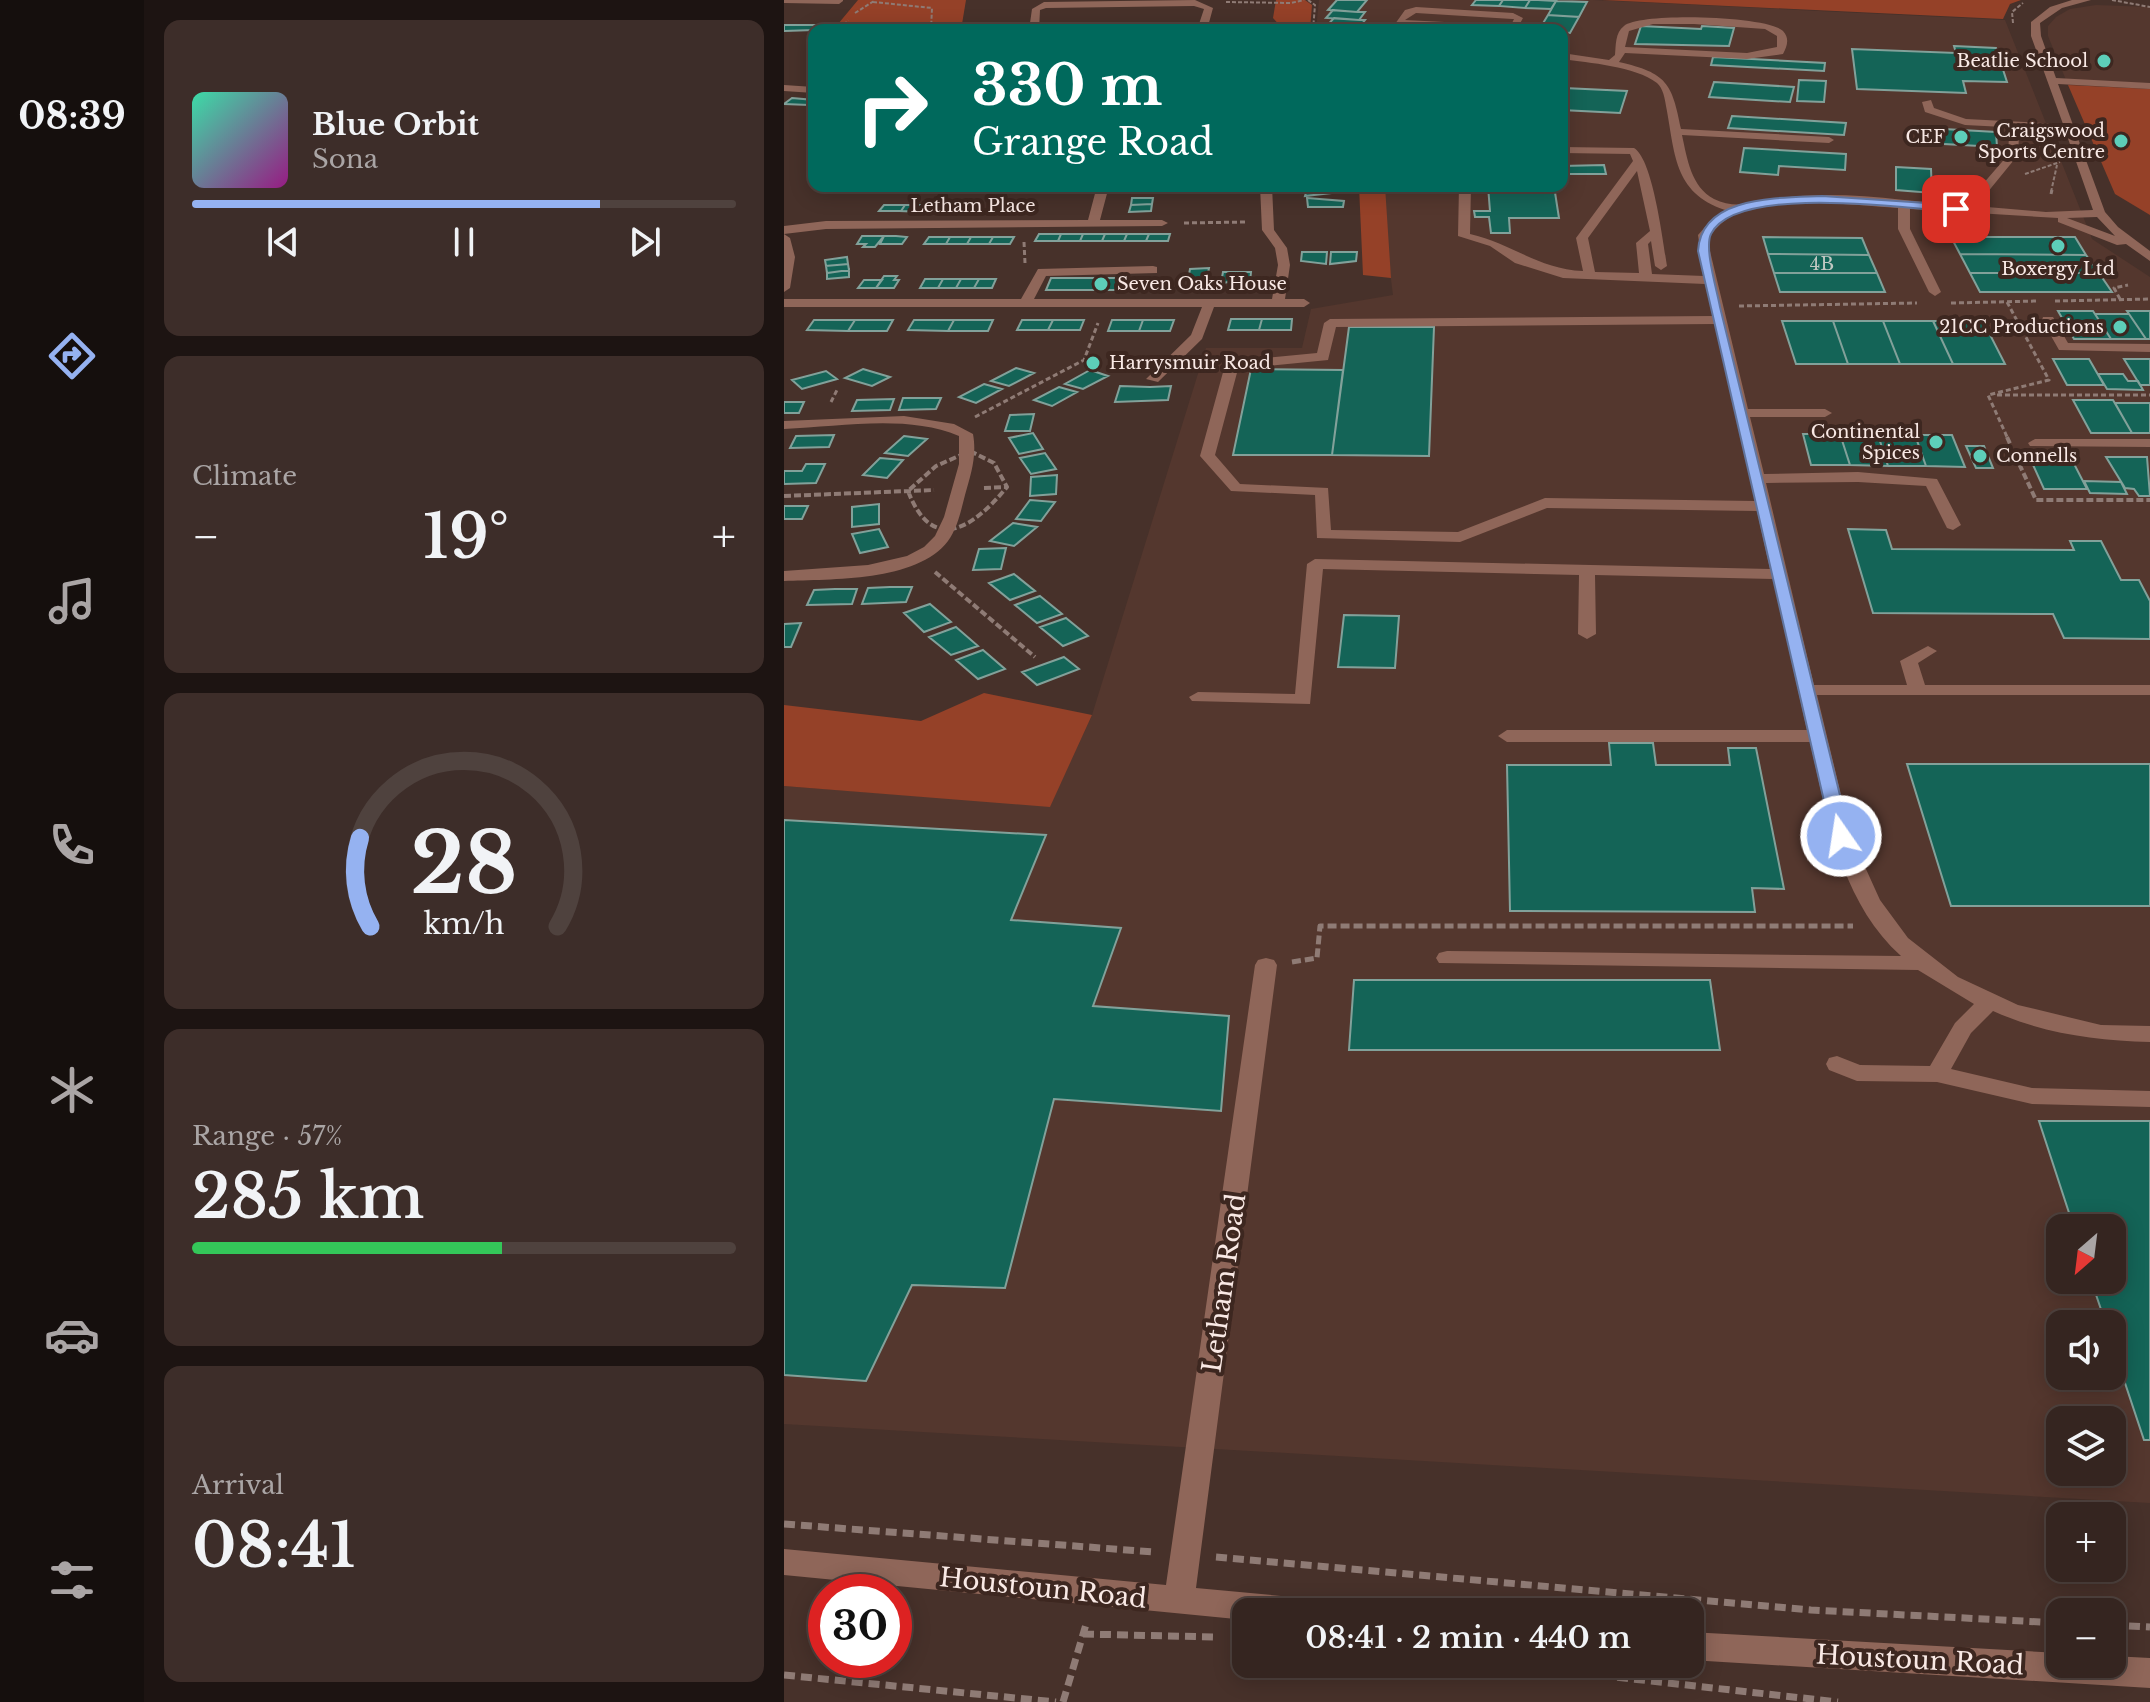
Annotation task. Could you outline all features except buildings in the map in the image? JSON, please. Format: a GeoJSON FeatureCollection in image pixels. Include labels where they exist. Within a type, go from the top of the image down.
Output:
{"type":"FeatureCollection","features":[{"type":"Feature","properties":{"kind":"street"},"geometry":{"type":"LineString","coordinates":[[784,0],[839,1]]}},
{"type":"Feature","properties":{"kind":"street"},"geometry":{"type":"LineString","coordinates":[[2087,0],[2063,4],[2045,13],[2035,22],[2036,36],[2100,213],[2137,249]]}},
{"type":"Feature","properties":{"kind":"street"},"geometry":{"type":"LineString","coordinates":[[1035,24],[1036,9],[1044,5],[1205,4],[1209,8],[1204,24]]}},
{"type":"Feature","properties":{"kind":"street"},"geometry":{"type":"LineString","coordinates":[[1398,24],[1408,12],[1416,10],[1519,18],[1516,24]]}},
{"type":"Feature","properties":{"kind":"street"},"geometry":{"type":"LineString","coordinates":[[1612,63],[1620,56],[1623,32],[1630,25],[1651,21],[1767,26],[1783,35],[1780,52],[1747,56],[1621,50]]}},
{"type":"Feature","properties":{"kind":"street"},"geometry":{"type":"LineString","coordinates":[[1568,57],[1612,63],[1640,71],[1662,82],[1669,95],[1683,165],[1699,195],[1734,209]]}},
{"type":"Feature","properties":{"kind":"street"},"geometry":{"type":"LineString","coordinates":[[2052,81],[2150,86]]}},
{"type":"Feature","properties":{"kind":"street"},"geometry":{"type":"LineString","coordinates":[[784,88],[808,90]]}},
{"type":"Feature","properties":{"kind":"street"},"geometry":{"type":"LineString","coordinates":[[1927,102],[1929,110],[1965,122],[2068,127]]}},
{"type":"Feature","properties":{"kind":"street"},"geometry":{"type":"LineString","coordinates":[[1676,132],[1829,140]]}},
{"type":"Feature","properties":{"kind":"street"},"geometry":{"type":"LineString","coordinates":[[1981,210],[1981,193],[2013,155],[2014,136]]}},
{"type":"Feature","properties":{"kind":"street"},"geometry":{"type":"LineString","coordinates":[[1568,151],[1635,157]]}},
{"type":"Feature","properties":{"kind":"street"},"geometry":{"type":"LineString","coordinates":[[1635,157],[1642,170],[1661,266]]}},
{"type":"Feature","properties":{"kind":"street"},"geometry":{"type":"LineString","coordinates":[[1590,275],[1582,238],[1635,157]]}},
{"type":"Feature","properties":{"kind":"street"},"geometry":{"type":"LineString","coordinates":[[1093,223],[1101,192]]}},
{"type":"Feature","properties":{"kind":"street"},"geometry":{"type":"LineString","coordinates":[[1266,192],[1268,230],[1281,248],[1284,265],[1278,304]]}},
{"type":"Feature","properties":{"kind":"street"},"geometry":{"type":"LineString","coordinates":[[1465,192],[1464,236],[1494,243],[1519,260],[1563,274],[1709,280]]}},
{"type":"Feature","properties":{"kind":"street"},"geometry":{"type":"LineString","coordinates":[[2100,213],[2046,215],[1822,199],[1784,201],[1734,209],[1716,221],[1704,235],[1718,320],[1841,836],[1882,921],[1906,949],[1988,1003],[2042,1020],[2101,1033],[2150,1034]]}},
{"type":"Feature","properties":{"kind":"street"},"geometry":{"type":"LineString","coordinates":[[1904,205],[1904,229],[1935,292]]}},
{"type":"Feature","properties":{"kind":"street"},"geometry":{"type":"LineString","coordinates":[[2046,215],[2087,228],[2150,257]]}},
{"type":"Feature","properties":{"kind":"street","name":"Letham Place"},"geometry":{"type":"LineString","coordinates":[[784,230],[826,225],[1162,223]]}},
{"type":"Feature","properties":{"kind":"street"},"geometry":{"type":"LineString","coordinates":[[1646,278],[1642,243],[1656,232]]}},
{"type":"Feature","properties":{"kind":"street"},"geometry":{"type":"LineString","coordinates":[[784,238],[789,257],[784,288]]}},
{"type":"Feature","properties":{"kind":"street"},"geometry":{"type":"LineString","coordinates":[[1025,304],[1042,272],[1153,270]]}},
{"type":"Feature","properties":{"kind":"street"},"geometry":{"type":"LineString","coordinates":[[784,303],[1304,303]]}},
{"type":"Feature","properties":{"kind":"street"},"geometry":{"type":"LineString","coordinates":[[1153,379],[1197,336],[1209,304]]}},
{"type":"Feature","properties":{"kind":"street"},"geometry":{"type":"LineString","coordinates":[[1718,320],[1330,323],[1323,357],[1232,365],[1207,456],[1236,488],[1323,491],[1323,535],[1460,537],[1545,503],[1762,506]]}},
{"type":"Feature","properties":{"kind":"street"},"geometry":{"type":"LineString","coordinates":[[2048,320],[2064,347],[2150,348]]}},
{"type":"Feature","properties":{"kind":"street"},"geometry":{"type":"LineString","coordinates":[[1740,413],[1825,413]]}},
{"type":"Feature","properties":{"kind":"street"},"geometry":{"type":"LineString","coordinates":[[784,425],[922,421],[955,427],[966,434],[970,451],[940,542],[917,557],[885,568],[784,576]]}},
{"type":"Feature","properties":{"kind":"street"},"geometry":{"type":"LineString","coordinates":[[2035,443],[2150,443]]}},
{"type":"Feature","properties":{"kind":"street"},"geometry":{"type":"LineString","coordinates":[[1755,479],[1858,477],[1932,482],[1953,525]]}},
{"type":"Feature","properties":{"kind":"street"},"geometry":{"type":"LineString","coordinates":[[1198,697],[1304,700],[1315,564],[1778,574]]}},
{"type":"Feature","properties":{"kind":"street"},"geometry":{"type":"LineString","coordinates":[[1587,570],[1587,634]]}},
{"type":"Feature","properties":{"kind":"street"},"geometry":{"type":"LineString","coordinates":[[1918,690],[1909,661],[1928,651]]}},
{"type":"Feature","properties":{"kind":"street"},"geometry":{"type":"LineString","coordinates":[[1806,690],[2150,690]]}},
{"type":"Feature","properties":{"kind":"street"},"geometry":{"type":"LineString","coordinates":[[1507,736],[1817,736]]}},
{"type":"Feature","properties":{"kind":"street"},"geometry":{"type":"LineString","coordinates":[[1447,958],[1925,963]]}},
{"type":"Feature","properties":{"kind":"street","name":"Letham Road"},"geometry":{"type":"LineString","coordinates":[[1179,1601],[1266,965]]}},
{"type":"Feature","properties":{"kind":"street"},"geometry":{"type":"LineString","coordinates":[[1937,1074],[1963,1028],[1988,1003]]}},
{"type":"Feature","properties":{"kind":"street"},"geometry":{"type":"LineString","coordinates":[[1837,1064],[1857,1073],[1937,1074],[2032,1096],[2150,1099]]}},
{"type":"Feature","properties":{"kind":"street","name":"Houstoun Road"},"geometry":{"type":"LineString","coordinates":[[784,1562],[1232,1606]]}},
{"type":"Feature","properties":{"kind":"street","name":"Houstoun Road"},"geometry":{"type":"LineString","coordinates":[[1704,1647],[2150,1673]]}},
{"type":"Feature","properties":{"kind":"path"},"geometry":{"type":"LineString","coordinates":[[874,0],[932,8],[931,24]]}},
{"type":"Feature","properties":{"kind":"path"},"geometry":{"type":"LineString","coordinates":[[1205,4],[1291,3],[1306,0],[1315,5],[1313,24]]}},
{"type":"Feature","properties":{"kind":"path"},"geometry":{"type":"LineString","coordinates":[[2112,0],[2150,7]]}},
{"type":"Feature","properties":{"kind":"path"},"geometry":{"type":"LineString","coordinates":[[1989,183],[2001,183],[2058,161],[2087,182]]}},
{"type":"Feature","properties":{"kind":"path"},"geometry":{"type":"LineString","coordinates":[[1162,223],[1267,221]]}},
{"type":"Feature","properties":{"kind":"path"},"geometry":{"type":"LineString","coordinates":[[2120,299],[2114,288],[2128,285]]}},
{"type":"Feature","properties":{"kind":"path"},"geometry":{"type":"LineString","coordinates":[[955,427],[1084,360],[1105,304]]}},
{"type":"Feature","properties":{"kind":"path"},"geometry":{"type":"LineString","coordinates":[[1988,395],[2150,395]]}},
{"type":"Feature","properties":{"kind":"path"},"geometry":{"type":"LineString","coordinates":[[908,491],[922,473],[951,457],[970,451]]}},
{"type":"Feature","properties":{"kind":"path"},"geometry":{"type":"LineString","coordinates":[[784,496],[959,489]]}},
{"type":"Feature","properties":{"kind":"path"},"geometry":{"type":"LineString","coordinates":[[908,491],[913,512],[927,526],[945,531]]}},
{"type":"Feature","properties":{"kind":"path"},"geometry":{"type":"LineString","coordinates":[[917,557],[1035,657]]}},
{"type":"Feature","properties":{"kind":"path"},"geometry":{"type":"LineString","coordinates":[[1266,965],[1317,958],[1320,926],[1848,926],[1882,921]]}},
{"type":"Feature","properties":{"kind":"path"},"geometry":{"type":"LineString","coordinates":[[784,1524],[1187,1554],[1811,1610],[2046,1622]]}},
{"type":"Feature","properties":{"kind":"path"},"geometry":{"type":"LineString","coordinates":[[1063,1702],[1095,1593]]}},
{"type":"Feature","properties":{"kind":"path"},"geometry":{"type":"LineString","coordinates":[[2126,1626],[2150,1627]]}},
{"type":"Feature","properties":{"kind":"path"},"geometry":{"type":"LineString","coordinates":[[1083,1634],[1231,1638]]}},
{"type":"Feature","properties":{"kind":"path"},"geometry":{"type":"LineString","coordinates":[[784,1675],[1056,1702]]}},
{"type":"Feature","properties":{"kind":"path"},"geometry":{"type":"LineString","coordinates":[[1624,1678],[1838,1702]]}},
{"type":"Feature","properties":{"kind":"shaded area"},"geometry":{"type":"Polygon","coordinates":[[[858,0],[966,0],[962,24],[838,24],[858,0]]]}},
{"type":"Feature","properties":{"kind":"shaded area"},"geometry":{"type":"Polygon","coordinates":[[[1276,0],[1305,0],[1312,5],[1310,24],[1278,24],[1273,18],[1276,0]]]}},
{"type":"Feature","properties":{"kind":"shaded area"},"geometry":{"type":"Polygon","coordinates":[[[1319,0],[1593,0],[2005,20],[2092,239],[2150,277],[2150,1503],[784,1424],[784,786],[1050,806],[1092,715],[1206,348],[1302,348],[1311,309],[1393,295],[1380,192],[1568,192],[1568,24],[1317,24],[1319,0]]]}},
{"type":"Feature","properties":{"kind":"shaded area"},"geometry":{"type":"Polygon","coordinates":[[[1602,0],[2021,0],[2010,4],[2003,19],[1602,0]]]}},
{"type":"Feature","properties":{"kind":"shaded area","name":"Beatlie School"},"geometry":{"type":"Polygon","coordinates":[[[2096,5],[2150,7],[2150,89],[2068,85],[2048,36],[2048,26],[2070,9],[2096,5]]]}},
{"type":"Feature","properties":{"kind":"shaded area","name":"Craigswood Sports Centre"},"geometry":{"type":"Polygon","coordinates":[[[2068,85],[2150,89],[2150,215],[2115,194],[2068,85]]]}},
{"type":"Feature","properties":{"kind":"shaded area"},"geometry":{"type":"Polygon","coordinates":[[[1359,192],[1385,192],[1391,278],[1363,275],[1359,192]]]}},
{"type":"Feature","properties":{"kind":"shaded area"},"geometry":{"type":"Polygon","coordinates":[[[984,693],[1092,715],[1050,807],[784,786],[784,705],[921,721],[984,693]]]}},
{"type":"Feature","properties":{"kind":"place","name":"Beatlie School"},"geometry":{"type":"Point","coordinates":[2104,61]}},
{"type":"Feature","properties":{"kind":"place","name":"CEF"},"geometry":{"type":"Point","coordinates":[1961,137]}},
{"type":"Feature","properties":{"kind":"place","name":"Craigswood Sports Centre"},"geometry":{"type":"Point","coordinates":[2121,141]}},
{"type":"Feature","properties":{"kind":"place","name":"Boxergy Ltd"},"geometry":{"type":"Point","coordinates":[2058,246]}},
{"type":"Feature","properties":{"kind":"place","name":"Seven Oaks House"},"geometry":{"type":"Point","coordinates":[1101,284]}},
{"type":"Feature","properties":{"kind":"place","name":"21CC Productions"},"geometry":{"type":"Point","coordinates":[2120,327]}},
{"type":"Feature","properties":{"kind":"place","name":"Harrysmuir Road"},"geometry":{"type":"Point","coordinates":[1093,363]}},
{"type":"Feature","properties":{"kind":"place","name":"Continental Spices"},"geometry":{"type":"Point","coordinates":[1936,442]}},
{"type":"Feature","properties":{"kind":"place","name":"Connells"},"geometry":{"type":"Point","coordinates":[1980,456]}},
{"type":"Feature","properties":{"kind":"route"},"geometry":{"type":"LineString","coordinates":[[1841,836],[1714,307],[1704,235],[1716,221],[1734,209],[1784,201],[1822,199],[1956,209]]}}]}
